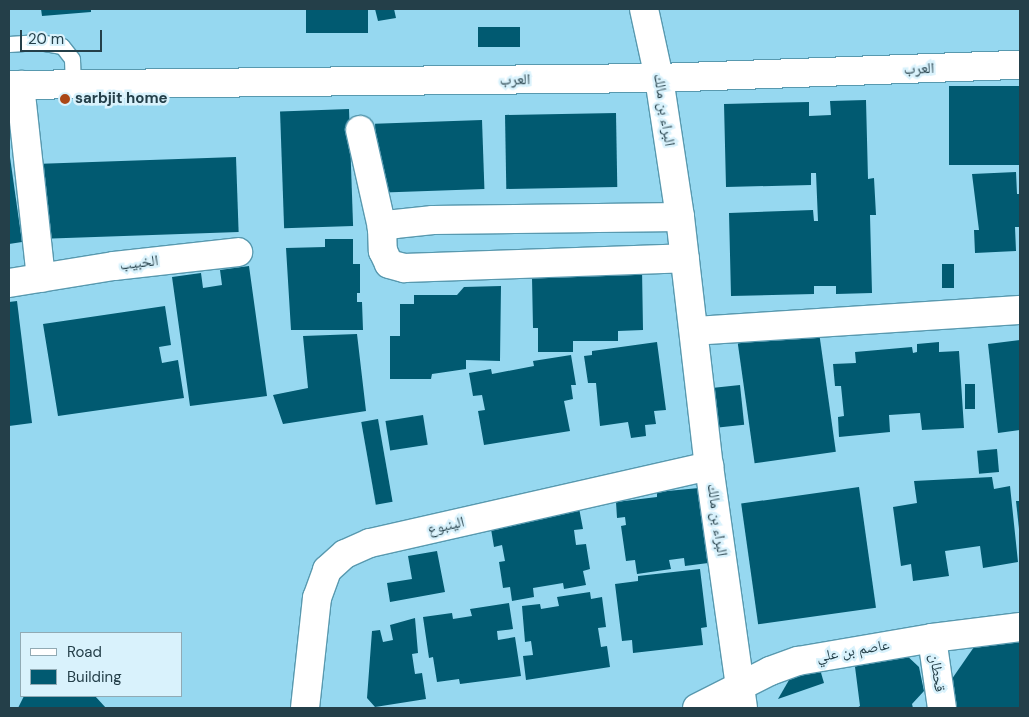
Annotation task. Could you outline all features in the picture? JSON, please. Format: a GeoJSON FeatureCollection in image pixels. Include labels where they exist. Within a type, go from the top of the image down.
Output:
{"type":"FeatureCollection","features":[{"type":"Feature","properties":{"kind":"street","name":"البراء بن مالك"},"geometry":{"type":"LineString","coordinates":[[639,9],[659,78],[680,217],[709,466],[742,698]]}},
{"type":"Feature","properties":{"kind":"street","name":"العرب"},"geometry":{"type":"LineString","coordinates":[[14,85],[659,78],[1020,66]]}},
{"type":"Feature","properties":{"kind":"street"},"geometry":{"type":"LineString","coordinates":[[14,85],[41,278]]}},
{"type":"Feature","properties":{"kind":"street"},"geometry":{"type":"LineString","coordinates":[[360,130],[382,228],[384,259],[396,268],[685,258]]}},
{"type":"Feature","properties":{"kind":"street"},"geometry":{"type":"LineString","coordinates":[[382,228],[433,220],[680,217]]}},
{"type":"Feature","properties":{"kind":"street","name":"الخبيب"},"geometry":{"type":"LineString","coordinates":[[9,283],[238,252]]}},
{"type":"Feature","properties":{"kind":"street"},"geometry":{"type":"LineString","coordinates":[[694,331],[1020,310]]}},
{"type":"Feature","properties":{"kind":"street","name":"الينبوع"},"geometry":{"type":"LineString","coordinates":[[305,708],[317,598],[328,570],[345,554],[370,543],[709,466]]}},
{"type":"Feature","properties":{"kind":"street","name":"عاصم بن علي"},"geometry":{"type":"LineString","coordinates":[[697,708],[742,698],[770,671],[798,661],[932,638],[1020,627]]}},
{"type":"Feature","properties":{"kind":"street","name":"قحطان"},"geometry":{"type":"LineString","coordinates":[[932,638],[942,708]]}},
{"type":"Feature","properties":{"kind":"lane"},"geometry":{"type":"LineString","coordinates":[[9,44],[39,42],[62,46],[72,59],[73,85]]}},
{"type":"Feature","properties":{"kind":"building"},"geometry":{"type":"Polygon","coordinates":[[[41,9],[91,9],[91,12],[42,16],[41,9]]]}},
{"type":"Feature","properties":{"kind":"building"},"geometry":{"type":"Polygon","coordinates":[[[306,9],[368,9],[368,33],[306,33],[306,9]]]}},
{"type":"Feature","properties":{"kind":"building"},"geometry":{"type":"Polygon","coordinates":[[[375,9],[394,9],[396,18],[378,21],[375,9]]]}},
{"type":"Feature","properties":{"kind":"building"},"geometry":{"type":"Polygon","coordinates":[[[478,27],[520,27],[520,47],[478,47],[478,27]]]}},
{"type":"Feature","properties":{"kind":"building"},"geometry":{"type":"Polygon","coordinates":[[[949,86],[1020,86],[1020,165],[949,165],[949,86]]]}},
{"type":"Feature","properties":{"kind":"building"},"geometry":{"type":"Polygon","coordinates":[[[866,100],[868,179],[874,178],[876,215],[870,215],[872,293],[836,294],[836,286],[814,286],[814,294],[731,296],[729,213],[813,210],[814,221],[818,221],[816,173],[811,173],[811,185],[726,187],[724,104],[809,102],[809,116],[831,115],[830,101],[866,100]]]}},
{"type":"Feature","properties":{"kind":"building"},"geometry":{"type":"Polygon","coordinates":[[[349,109],[353,226],[284,228],[280,111],[349,109]]]}},
{"type":"Feature","properties":{"kind":"building"},"geometry":{"type":"Polygon","coordinates":[[[616,113],[617,187],[506,189],[505,115],[616,113]]]}},
{"type":"Feature","properties":{"kind":"building"},"geometry":{"type":"Polygon","coordinates":[[[482,120],[484,189],[377,193],[375,124],[482,120]]]}},
{"type":"Feature","properties":{"kind":"building"},"geometry":{"type":"Polygon","coordinates":[[[9,150],[22,242],[9,244],[9,150]]]}},
{"type":"Feature","properties":{"kind":"building"},"geometry":{"type":"Polygon","coordinates":[[[236,157],[239,232],[45,239],[42,164],[236,157]]]}},
{"type":"Feature","properties":{"kind":"building"},"geometry":{"type":"Polygon","coordinates":[[[1016,172],[1017,194],[1020,194],[1020,227],[1015,227],[1016,251],[975,253],[974,230],[979,230],[972,174],[1016,172]]]}},
{"type":"Feature","properties":{"kind":"building"},"geometry":{"type":"Polygon","coordinates":[[[325,239],[353,239],[353,264],[360,264],[360,293],[357,293],[357,302],[362,302],[363,330],[291,330],[286,248],[325,247],[325,239]]]}},
{"type":"Feature","properties":{"kind":"building"},"geometry":{"type":"Polygon","coordinates":[[[942,264],[954,264],[954,288],[942,288],[942,264]]]}},
{"type":"Feature","properties":{"kind":"building"},"geometry":{"type":"Polygon","coordinates":[[[249,266],[267,396],[190,406],[172,277],[201,273],[203,288],[222,285],[220,270],[249,266]]]}},
{"type":"Feature","properties":{"kind":"building"},"geometry":{"type":"Polygon","coordinates":[[[642,268],[643,330],[618,331],[618,341],[573,341],[573,352],[538,352],[538,328],[533,328],[532,278],[560,278],[560,269],[642,268]]]}},
{"type":"Feature","properties":{"kind":"building"},"geometry":{"type":"Polygon","coordinates":[[[501,286],[500,361],[466,360],[466,369],[432,374],[431,379],[390,379],[390,336],[400,336],[400,304],[414,304],[414,295],[457,295],[464,287],[501,286]]]}},
{"type":"Feature","properties":{"kind":"building"},"geometry":{"type":"Polygon","coordinates":[[[17,301],[32,423],[9,426],[9,302],[17,301]]]}},
{"type":"Feature","properties":{"kind":"building"},"geometry":{"type":"Polygon","coordinates":[[[165,306],[171,345],[159,347],[162,363],[178,360],[184,398],[58,416],[43,324],[165,306]]]}},
{"type":"Feature","properties":{"kind":"building"},"geometry":{"type":"Polygon","coordinates":[[[819,332],[836,452],[755,463],[738,343],[819,332]]]}},
{"type":"Feature","properties":{"kind":"building"},"geometry":{"type":"Polygon","coordinates":[[[357,334],[366,411],[283,424],[273,395],[308,388],[303,336],[357,334]]]}},
{"type":"Feature","properties":{"kind":"building"},"geometry":{"type":"Polygon","coordinates":[[[1020,340],[1020,430],[998,433],[988,344],[1020,340]]]}},
{"type":"Feature","properties":{"kind":"building"},"geometry":{"type":"Polygon","coordinates":[[[657,342],[666,410],[654,411],[656,424],[645,425],[646,436],[631,438],[628,422],[600,426],[596,383],[588,383],[584,356],[592,355],[592,351],[657,342]]]}},
{"type":"Feature","properties":{"kind":"building"},"geometry":{"type":"Polygon","coordinates":[[[939,342],[939,352],[959,351],[964,428],[922,430],[920,413],[889,415],[890,432],[839,437],[838,417],[844,416],[841,386],[835,386],[833,364],[856,363],[855,352],[912,347],[913,353],[917,352],[917,344],[939,342]]]}},
{"type":"Feature","properties":{"kind":"building"},"geometry":{"type":"Polygon","coordinates":[[[571,355],[576,385],[571,385],[573,399],[564,401],[570,431],[484,445],[478,411],[485,410],[482,395],[473,396],[469,373],[491,369],[492,374],[534,366],[533,361],[571,355]]]}},
{"type":"Feature","properties":{"kind":"building"},"geometry":{"type":"Polygon","coordinates":[[[965,384],[975,384],[975,409],[965,409],[965,384]]]}},
{"type":"Feature","properties":{"kind":"building"},"geometry":{"type":"Polygon","coordinates":[[[740,385],[744,425],[718,427],[714,388],[740,385]]]}},
{"type":"Feature","properties":{"kind":"building"},"geometry":{"type":"Polygon","coordinates":[[[423,415],[428,445],[390,451],[385,421],[423,415]]]}},
{"type":"Feature","properties":{"kind":"building"},"geometry":{"type":"Polygon","coordinates":[[[378,419],[393,502],[376,505],[361,422],[378,419]]]}},
{"type":"Feature","properties":{"kind":"building"},"geometry":{"type":"Polygon","coordinates":[[[997,449],[999,472],[979,474],[977,451],[997,449]]]}},
{"type":"Feature","properties":{"kind":"building"},"geometry":{"type":"Polygon","coordinates":[[[992,477],[994,489],[1010,486],[1018,562],[983,568],[980,546],[945,551],[949,576],[913,581],[911,564],[901,566],[893,507],[917,503],[914,481],[992,477]]]}},
{"type":"Feature","properties":{"kind":"building"},"geometry":{"type":"Polygon","coordinates":[[[859,487],[876,608],[758,624],[741,504],[859,487]]]}},
{"type":"Feature","properties":{"kind":"building"},"geometry":{"type":"Polygon","coordinates":[[[699,488],[716,562],[685,566],[684,558],[669,560],[671,569],[637,574],[635,560],[626,561],[621,526],[626,525],[625,517],[617,518],[616,502],[657,497],[657,492],[699,488]]]}},
{"type":"Feature","properties":{"kind":"building"},"geometry":{"type":"Polygon","coordinates":[[[1016,501],[1020,501],[1020,529],[1019,529],[1016,501]]]}},
{"type":"Feature","properties":{"kind":"building"},"geometry":{"type":"Polygon","coordinates":[[[579,508],[583,529],[574,530],[576,545],[586,544],[590,569],[583,571],[586,585],[564,589],[563,583],[533,588],[534,597],[512,601],[510,587],[503,588],[499,562],[505,561],[502,545],[494,547],[490,523],[579,508]]]}},
{"type":"Feature","properties":{"kind":"building"},"geometry":{"type":"Polygon","coordinates":[[[437,551],[445,592],[390,602],[387,583],[412,579],[408,556],[437,551]]]}},
{"type":"Feature","properties":{"kind":"building"},"geometry":{"type":"Polygon","coordinates":[[[700,569],[707,627],[701,628],[703,645],[633,653],[632,640],[622,641],[615,584],[638,581],[638,576],[700,569]]]}},
{"type":"Feature","properties":{"kind":"building"},"geometry":{"type":"Polygon","coordinates":[[[590,592],[591,599],[602,597],[606,627],[598,628],[601,647],[607,646],[610,667],[526,680],[523,656],[533,655],[531,641],[525,642],[522,606],[540,604],[541,609],[559,606],[557,597],[590,592]]]}},
{"type":"Feature","properties":{"kind":"building"},"geometry":{"type":"Polygon","coordinates":[[[509,603],[513,629],[497,631],[498,640],[515,637],[521,676],[460,684],[459,679],[437,682],[433,657],[429,658],[423,617],[452,613],[453,619],[472,616],[470,609],[509,603]]]}},
{"type":"Feature","properties":{"kind":"building"},"geometry":{"type":"Polygon","coordinates":[[[415,618],[418,653],[412,654],[415,674],[422,673],[426,699],[375,707],[367,698],[372,631],[380,630],[383,642],[393,640],[390,625],[415,618]]]}},
{"type":"Feature","properties":{"kind":"building"},"geometry":{"type":"Polygon","coordinates":[[[1020,642],[1020,708],[951,708],[947,686],[974,647],[1020,642]]]}},
{"type":"Feature","properties":{"kind":"building"},"geometry":{"type":"Polygon","coordinates":[[[904,653],[919,667],[924,691],[912,704],[913,708],[857,708],[860,706],[854,659],[904,653]]]}},
{"type":"Feature","properties":{"kind":"building"},"geometry":{"type":"Polygon","coordinates":[[[819,666],[824,683],[778,699],[796,668],[819,666]]]}},
{"type":"Feature","properties":{"kind":"building"},"geometry":{"type":"Polygon","coordinates":[[[24,697],[96,697],[106,708],[18,708],[24,697]]]}},
{"type":"Feature","properties":{"kind":"place","name":"sarbjit home"},"geometry":{"type":"Point","coordinates":[65,99]}}]}
